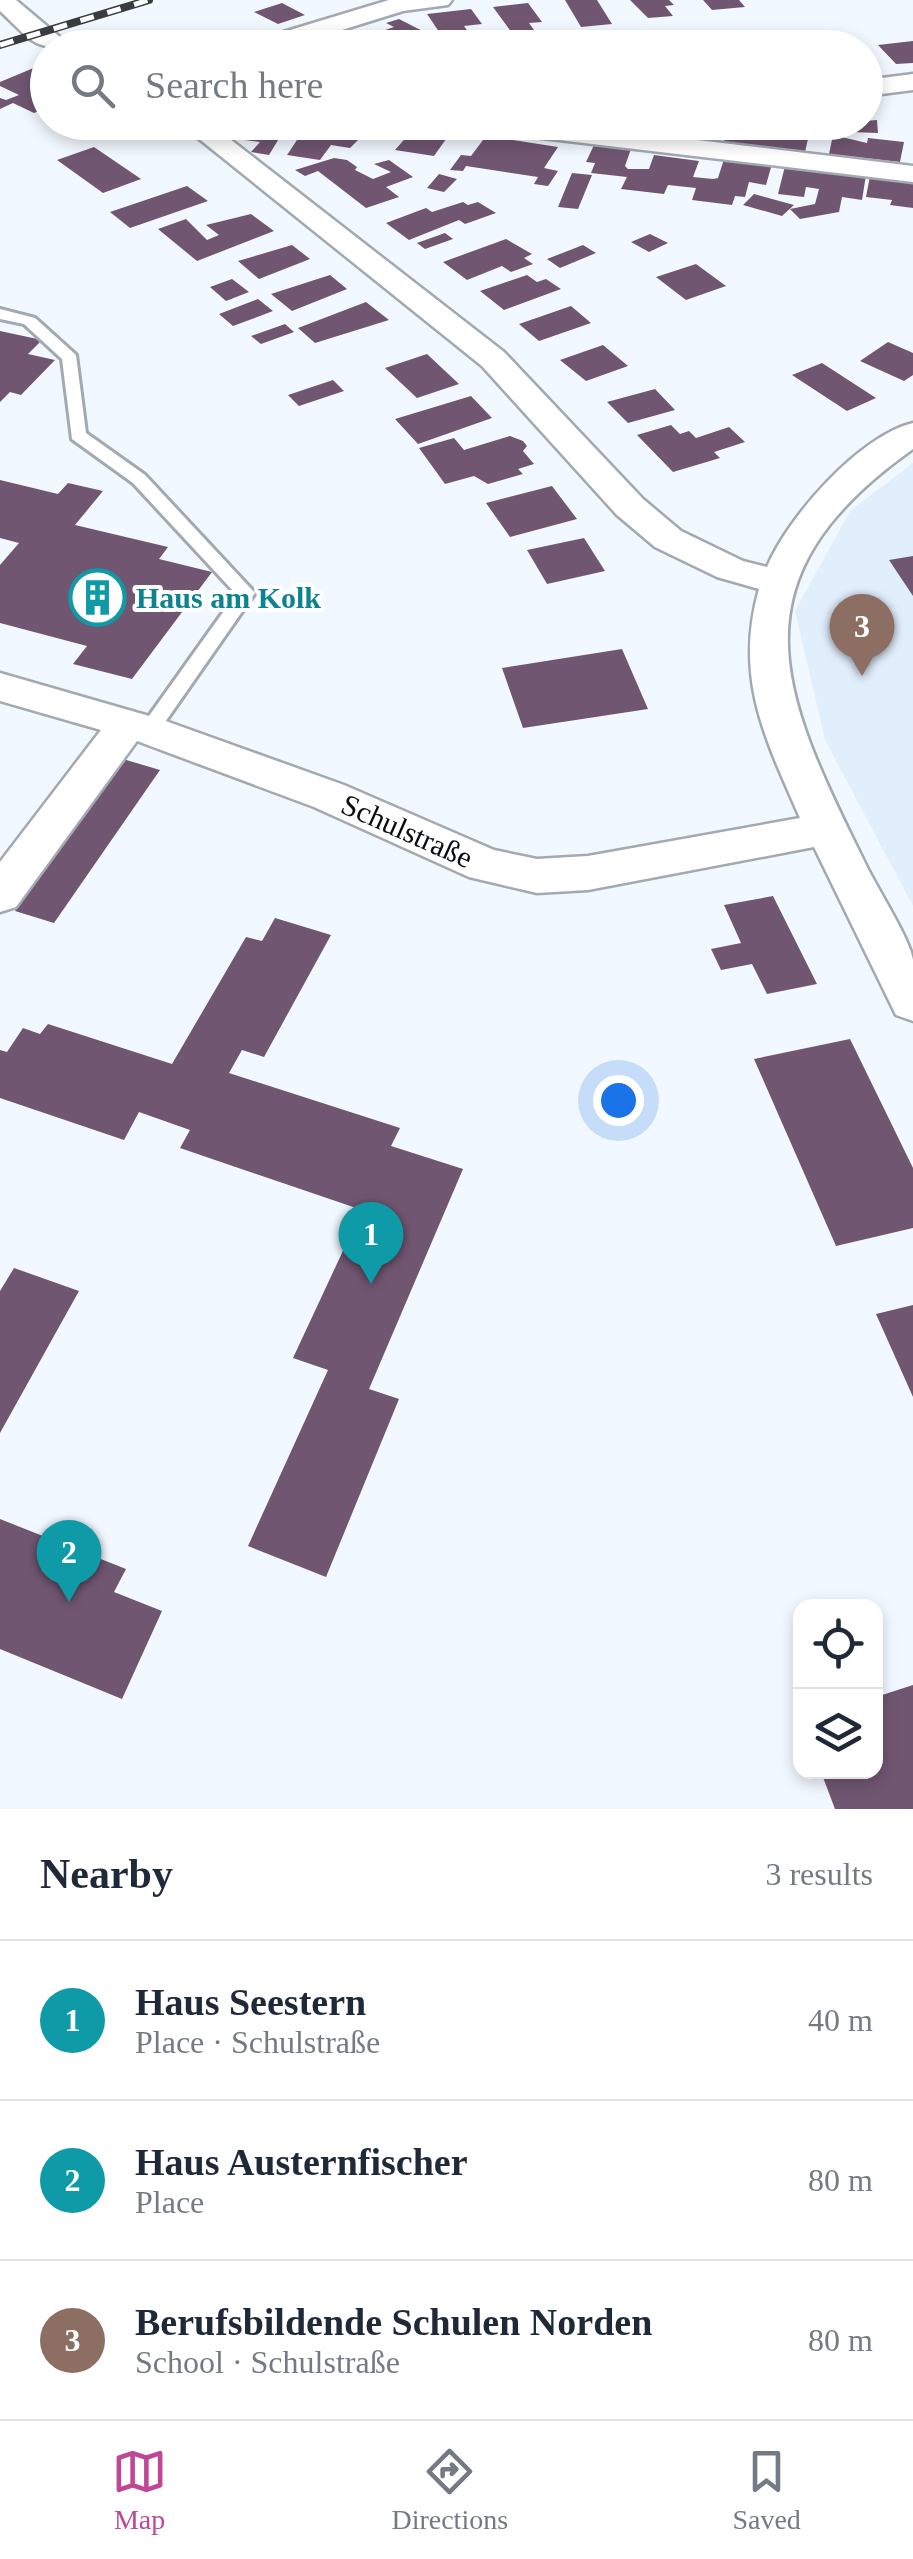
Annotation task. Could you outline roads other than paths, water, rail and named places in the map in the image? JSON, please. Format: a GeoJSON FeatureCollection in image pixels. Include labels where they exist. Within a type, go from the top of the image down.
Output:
{"type":"FeatureCollection","features":[{"type":"Feature","properties":{"kind":"street"},"geometry":{"type":"LineString","coordinates":[[2,0],[34,30]]}},
{"type":"Feature","properties":{"kind":"street"},"geometry":{"type":"LineString","coordinates":[[315,30],[401,4],[440,0]]}},
{"type":"Feature","properties":{"kind":"street"},"geometry":{"type":"LineString","coordinates":[[883,86],[913,82]]}},
{"type":"Feature","properties":{"kind":"street"},"geometry":{"type":"LineString","coordinates":[[214,140],[492,358],[630,507],[668,539],[730,570],[780,582]]}},
{"type":"Feature","properties":{"kind":"street"},"geometry":{"type":"LineString","coordinates":[[613,140],[913,174]]}},
{"type":"Feature","properties":{"kind":"street"},"geometry":{"type":"LineString","coordinates":[[690,150],[695,140]]}},
{"type":"Feature","properties":{"kind":"street"},"geometry":{"type":"LineString","coordinates":[[913,434],[825,505],[798,540],[780,582],[768,663],[779,715],[827,830],[913,1002]]}},
{"type":"Feature","properties":{"kind":"street","name":"Schulstraße"},"geometry":{"type":"LineString","coordinates":[[0,687],[138,728],[329,796],[484,865],[536,876],[588,873],[827,830]]}},
{"type":"Feature","properties":{"kind":"street"},"geometry":{"type":"LineString","coordinates":[[0,896],[138,728]]}},
{"type":"Feature","properties":{"kind":"lane"},"geometry":{"type":"LineString","coordinates":[[0,314],[29,321],[70,358],[78,435],[140,479],[246,593],[138,728]]}},
{"type":"Feature","properties":{"kind":"railway"},"geometry":{"type":"LineString","coordinates":[[50,30],[149,0]]}},
{"type":"Feature","properties":{"kind":"railway"},"geometry":{"type":"LineString","coordinates":[[0,45],[30,36]]}},
{"type":"Feature","properties":{"kind":"place","name":"Haus am Kolk"},"geometry":{"type":"Point","coordinates":[97,598]}},
{"type":"Feature","properties":{"kind":"place","name":"Berufsbildende Schulen Norden"},"geometry":{"type":"Point","coordinates":[862,676]}},
{"type":"Feature","properties":{"kind":"place","name":"Haus Seestern"},"geometry":{"type":"Point","coordinates":[371,1284]}},
{"type":"Feature","properties":{"kind":"place","name":"Haus Austernfischer"},"geometry":{"type":"Point","coordinates":[69,1602]}}]}
